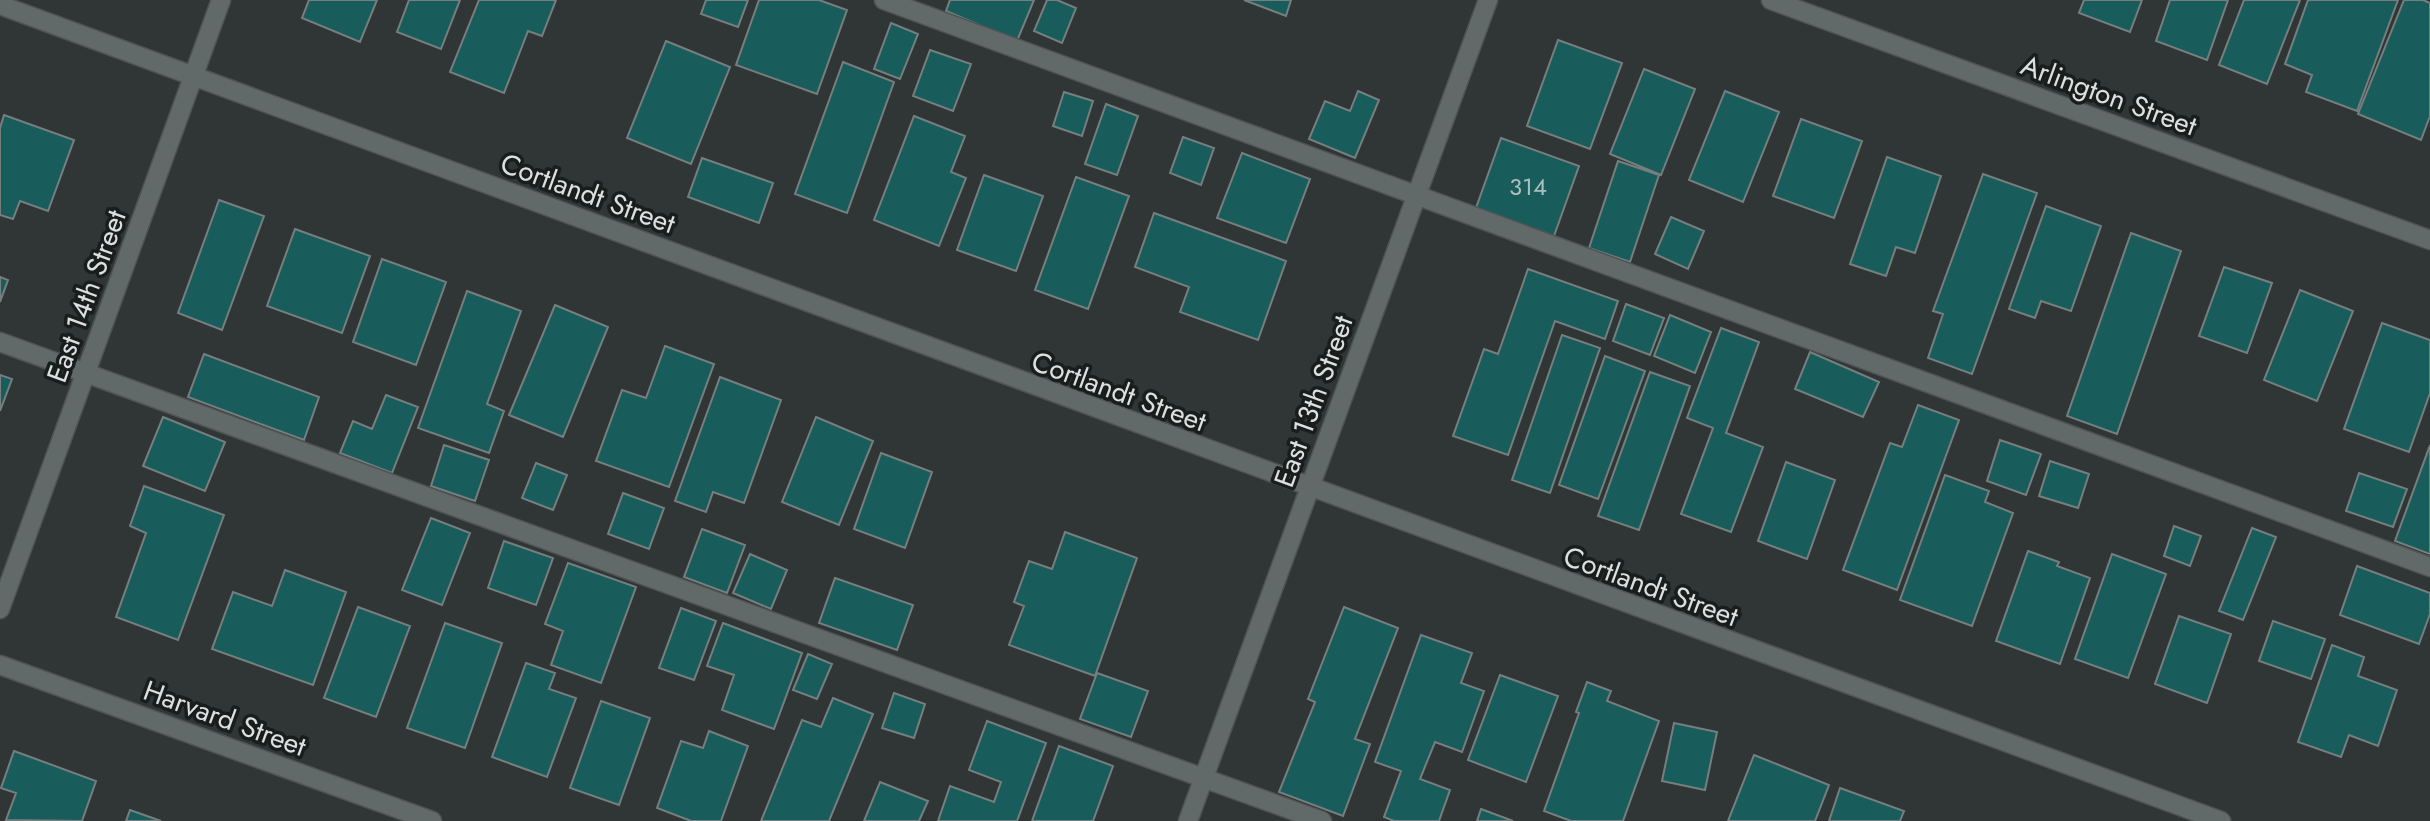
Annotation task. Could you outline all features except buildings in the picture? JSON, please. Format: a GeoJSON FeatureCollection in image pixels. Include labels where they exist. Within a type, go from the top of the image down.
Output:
{"type":"FeatureCollection","features":[{"type":"Feature","properties":{"kind":"street","name":"East 14th Street"},"geometry":{"type":"LineString","coordinates":[[0,609],[221,0]]}},
{"type":"Feature","properties":{"kind":"street"},"geometry":{"type":"LineString","coordinates":[[884,0],[2430,568]]}},
{"type":"Feature","properties":{"kind":"street","name":"East 13th Street"},"geometry":{"type":"LineString","coordinates":[[1188,821],[1488,0]]}},
{"type":"Feature","properties":{"kind":"street","name":"Arlington Street"},"geometry":{"type":"LineString","coordinates":[[1771,0],[2430,240]]}},
{"type":"Feature","properties":{"kind":"street","name":"Cortlandt Street"},"geometry":{"type":"LineString","coordinates":[[0,5],[1309,489],[2221,821]]}},
{"type":"Feature","properties":{"kind":"street"},"geometry":{"type":"LineString","coordinates":[[0,342],[1322,821]]}},
{"type":"Feature","properties":{"kind":"street","name":"Harvard Street"},"geometry":{"type":"LineString","coordinates":[[0,665],[432,821]]}}]}
